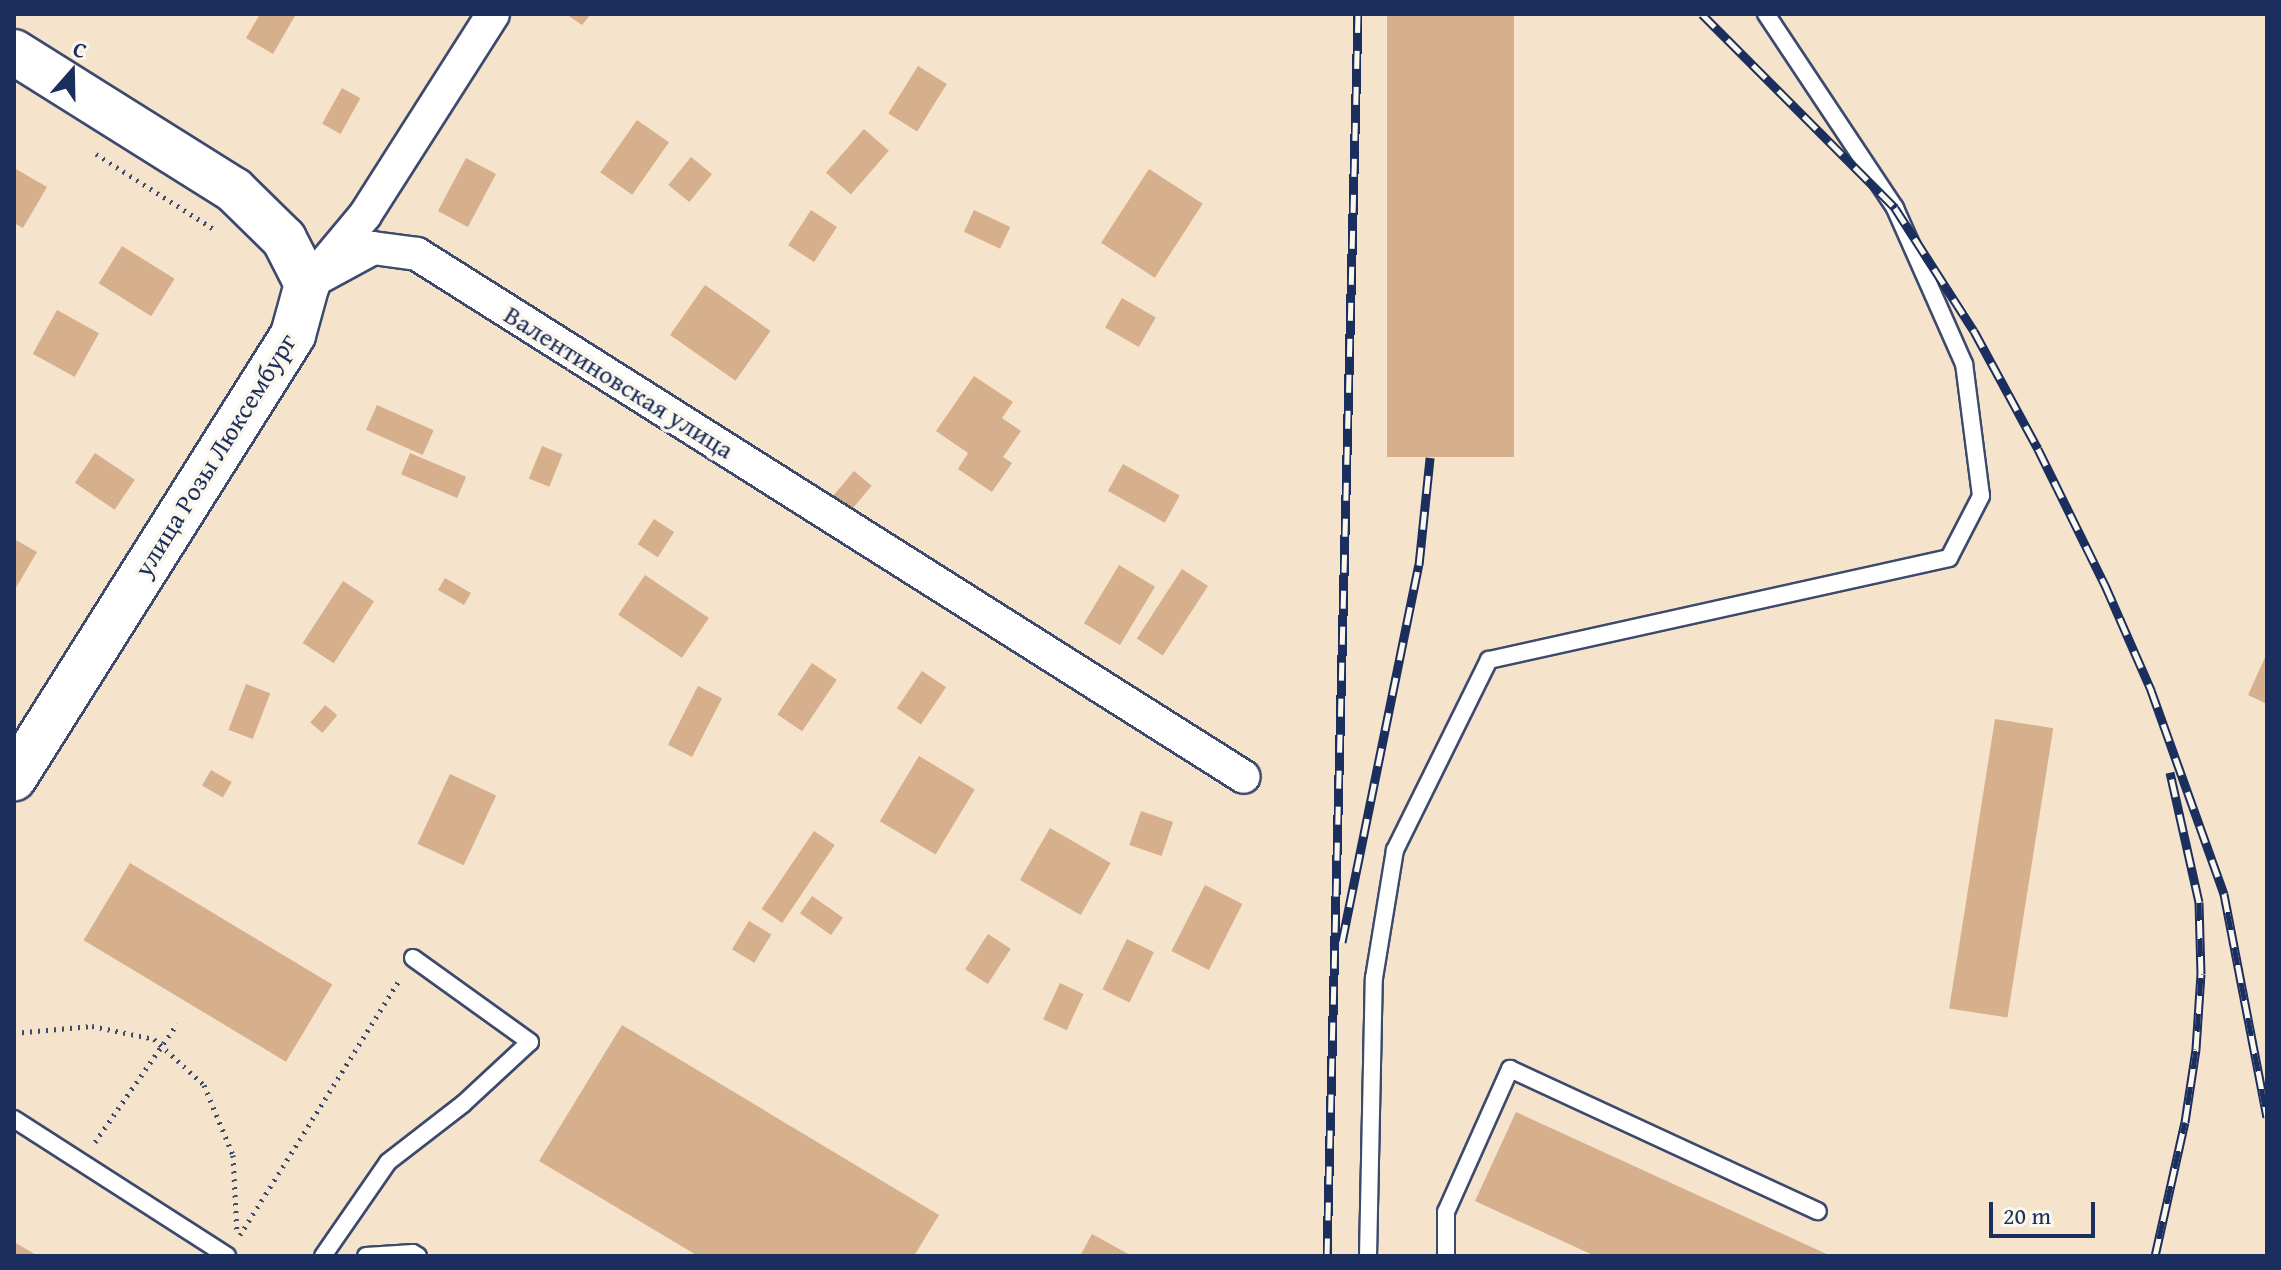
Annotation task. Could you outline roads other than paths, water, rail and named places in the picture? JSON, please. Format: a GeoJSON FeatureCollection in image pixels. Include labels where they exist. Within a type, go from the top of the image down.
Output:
{"type":"FeatureCollection","features":[{"type":"Feature","properties":{"kind":"main road"},"geometry":{"type":"LineString","coordinates":[[14,52],[234,190],[284,239],[307,284]]}},
{"type":"Feature","properties":{"kind":"main road","name":"улица Розы Люксембург"},"geometry":{"type":"LineString","coordinates":[[14,778],[293,335],[307,284]]}},
{"type":"Feature","properties":{"kind":"street","name":"улица Розы Люксембург"},"geometry":{"type":"LineString","coordinates":[[307,284],[365,215],[493,14]]}},
{"type":"Feature","properties":{"kind":"street","name":"Валентиновская улица"},"geometry":{"type":"LineString","coordinates":[[307,284],[373,248],[417,254],[1244,777]]}},
{"type":"Feature","properties":{"kind":"lane"},"geometry":{"type":"LineString","coordinates":[[1368,1256],[1374,978],[1395,850],[1489,660],[1949,558],[1981,496],[1964,364],[1895,208],[1766,14]]}},
{"type":"Feature","properties":{"kind":"lane"},"geometry":{"type":"LineString","coordinates":[[323,1256],[388,1162],[463,1104],[530,1042],[413,958]]}},
{"type":"Feature","properties":{"kind":"lane"},"geometry":{"type":"LineString","coordinates":[[1446,1256],[1446,1212],[1510,1069],[1818,1211]]}},
{"type":"Feature","properties":{"kind":"lane"},"geometry":{"type":"LineString","coordinates":[[14,1119],[227,1256]]}},
{"type":"Feature","properties":{"kind":"lane"},"geometry":{"type":"LineString","coordinates":[[366,1256],[413,1253],[418,1256]]}},
{"type":"Feature","properties":{"kind":"railway"},"geometry":{"type":"LineString","coordinates":[[1327,1256],[1358,14]]}},
{"type":"Feature","properties":{"kind":"railway"},"geometry":{"type":"LineString","coordinates":[[1702,14],[1895,208],[1974,331],[2038,449],[2105,585],[2151,690],[2224,894],[2267,1117]]}},
{"type":"Feature","properties":{"kind":"railway"},"geometry":{"type":"LineString","coordinates":[[1342,942],[1419,565],[1430,458]]}},
{"type":"Feature","properties":{"kind":"railway"},"geometry":{"type":"LineString","coordinates":[[2155,1256],[2185,1122],[2196,1049],[2201,974],[2199,902],[2170,772]]}}]}
